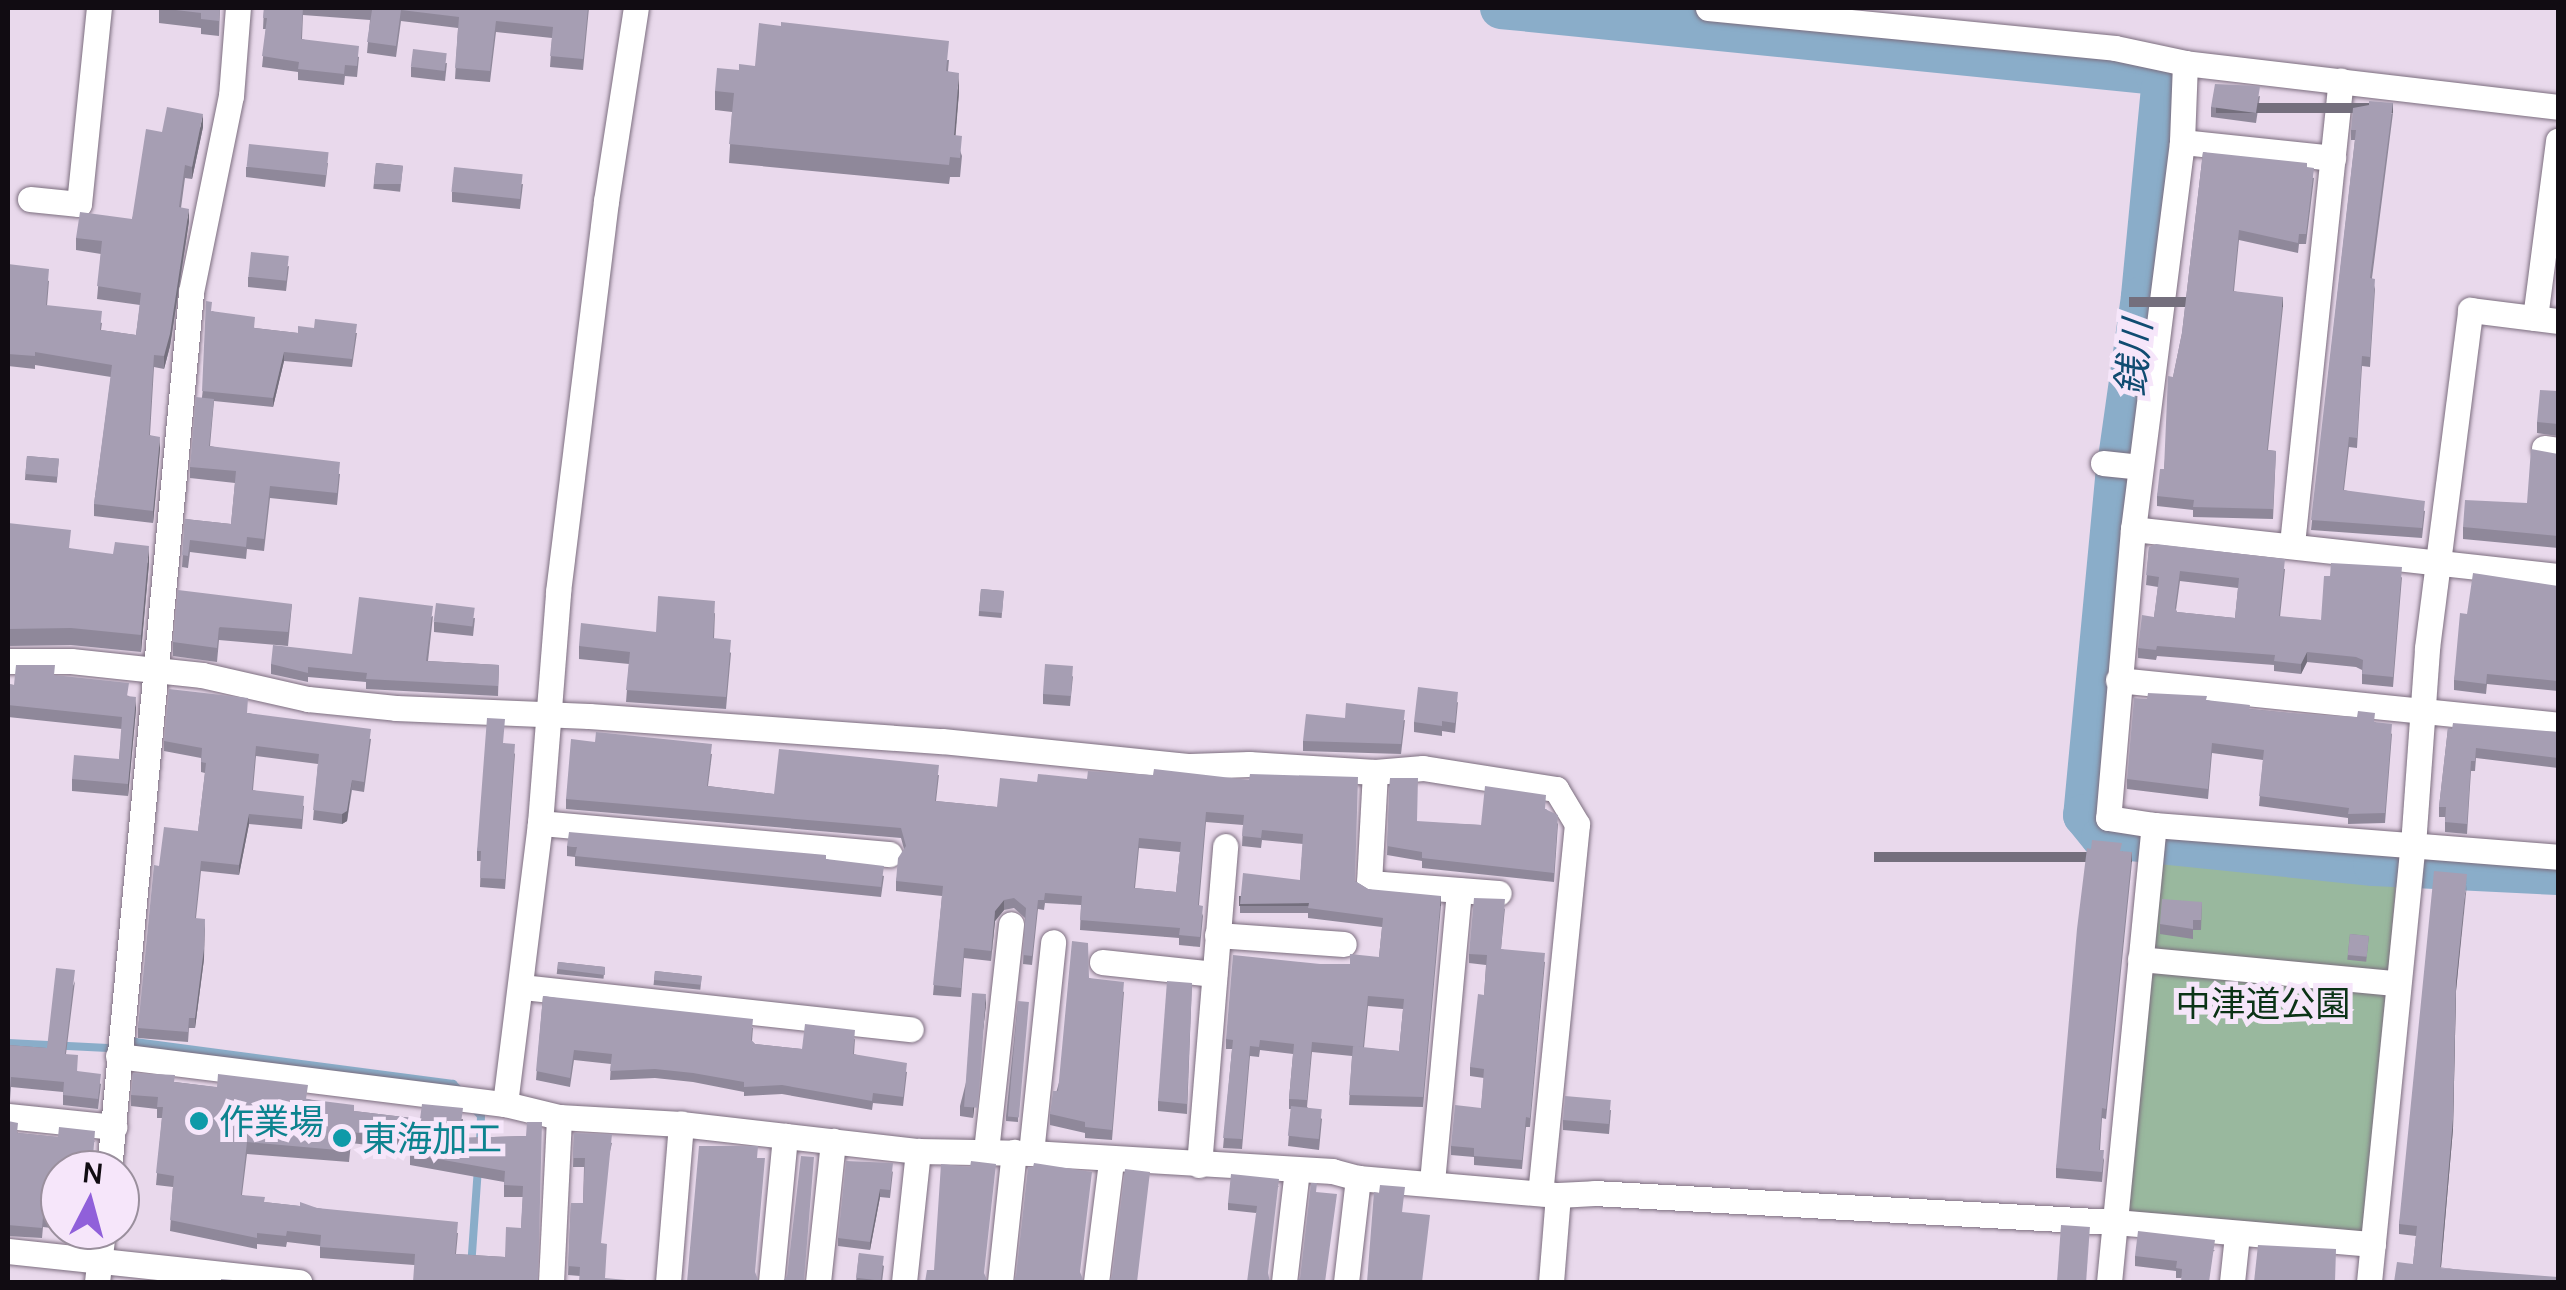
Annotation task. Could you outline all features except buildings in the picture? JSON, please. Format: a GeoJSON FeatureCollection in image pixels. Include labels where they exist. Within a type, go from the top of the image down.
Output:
{"type":"FeatureCollection","features":[{"type":"Feature","properties":{"kind":"street"},"geometry":{"type":"LineString","coordinates":[[30,199],[79,204],[99,8]]}},
{"type":"Feature","properties":{"kind":"street"},"geometry":{"type":"LineString","coordinates":[[111,1150],[190,297],[231,96],[238,8]]}},
{"type":"Feature","properties":{"kind":"street"},"geometry":{"type":"LineString","coordinates":[[505,1104],[540,823],[550,722],[546,712],[592,306],[636,8]]}},
{"type":"Feature","properties":{"kind":"street"},"geometry":{"type":"LineString","coordinates":[[1708,8],[2115,48],[2185,63],[2558,106]]}},
{"type":"Feature","properties":{"kind":"street"},"geometry":{"type":"LineString","coordinates":[[2185,63],[2182,142],[2133,529],[2108,818],[2153,837],[2558,857]]}},
{"type":"Feature","properties":{"kind":"street"},"geometry":{"type":"LineString","coordinates":[[2292,544],[2341,81]]}},
{"type":"Feature","properties":{"kind":"street"},"geometry":{"type":"LineString","coordinates":[[2369,1282],[2436,561],[2470,310],[2547,319],[2558,140]]}},
{"type":"Feature","properties":{"kind":"street"},"geometry":{"type":"LineString","coordinates":[[2182,142],[2333,158]]}},
{"type":"Feature","properties":{"kind":"street"},"geometry":{"type":"LineString","coordinates":[[2103,463],[2140,468]]}},
{"type":"Feature","properties":{"kind":"street"},"geometry":{"type":"LineString","coordinates":[[2133,529],[2558,576]]}},
{"type":"Feature","properties":{"kind":"street"},"geometry":{"type":"LineString","coordinates":[[8,661],[71,661],[158,670],[308,699],[396,708],[546,712],[942,741],[1190,766],[1249,764],[1375,772],[1422,768],[1556,789],[1577,824],[1549,1194],[1550,1282]]}},
{"type":"Feature","properties":{"kind":"street"},"geometry":{"type":"LineString","coordinates":[[2118,680],[2558,725]]}},
{"type":"Feature","properties":{"kind":"street"},"geometry":{"type":"LineString","coordinates":[[1375,772],[1369,883],[1500,893]]}},
{"type":"Feature","properties":{"kind":"street"},"geometry":{"type":"LineString","coordinates":[[540,823],[890,854]]}},
{"type":"Feature","properties":{"kind":"street"},"geometry":{"type":"LineString","coordinates":[[2109,1282],[2153,837]]}},
{"type":"Feature","properties":{"kind":"street"},"geometry":{"type":"LineString","coordinates":[[1199,1165],[1224,846]]}},
{"type":"Feature","properties":{"kind":"street"},"geometry":{"type":"LineString","coordinates":[[1432,1182],[1459,890]]}},
{"type":"Feature","properties":{"kind":"street"},"geometry":{"type":"LineString","coordinates":[[986,1151],[1011,924]]}},
{"type":"Feature","properties":{"kind":"street"},"geometry":{"type":"LineString","coordinates":[[1217,935],[1344,944]]}},
{"type":"Feature","properties":{"kind":"street"},"geometry":{"type":"LineString","coordinates":[[1000,1282],[1053,942]]}},
{"type":"Feature","properties":{"kind":"street"},"geometry":{"type":"LineString","coordinates":[[2140,959],[2396,983]]}},
{"type":"Feature","properties":{"kind":"street"},"geometry":{"type":"LineString","coordinates":[[1102,962],[1214,974]]}},
{"type":"Feature","properties":{"kind":"street"},"geometry":{"type":"LineString","coordinates":[[522,986],[911,1029]]}},
{"type":"Feature","properties":{"kind":"street"},"geometry":{"type":"LineString","coordinates":[[118,1056],[505,1104],[559,1117],[681,1124],[918,1151],[1022,1152],[1111,1161],[1297,1170],[1549,1194],[1594,1193],[2115,1222],[2372,1244]]}},
{"type":"Feature","properties":{"kind":"street"},"geometry":{"type":"LineString","coordinates":[[8,1116],[114,1127]]}},
{"type":"Feature","properties":{"kind":"street"},"geometry":{"type":"LineString","coordinates":[[552,1282],[559,1117]]}},
{"type":"Feature","properties":{"kind":"street"},"geometry":{"type":"LineString","coordinates":[[668,1282],[681,1124]]}},
{"type":"Feature","properties":{"kind":"street"},"geometry":{"type":"LineString","coordinates":[[771,1282],[785,1136]]}},
{"type":"Feature","properties":{"kind":"street"},"geometry":{"type":"LineString","coordinates":[[818,1282],[833,1141]]}},
{"type":"Feature","properties":{"kind":"street"},"geometry":{"type":"LineString","coordinates":[[904,1282],[918,1151]]}},
{"type":"Feature","properties":{"kind":"street"},"geometry":{"type":"LineString","coordinates":[[1096,1282],[1111,1161]]}},
{"type":"Feature","properties":{"kind":"street"},"geometry":{"type":"LineString","coordinates":[[1284,1282],[1297,1170]]}},
{"type":"Feature","properties":{"kind":"street"},"geometry":{"type":"LineString","coordinates":[[1346,1282],[1358,1178]]}},
{"type":"Feature","properties":{"kind":"street"},"geometry":{"type":"LineString","coordinates":[[2232,1282],[2237,1234]]}},
{"type":"Feature","properties":{"kind":"street"},"geometry":{"type":"LineString","coordinates":[[8,1251],[98,1271],[299,1282]]}},
{"type":"Feature","properties":{"kind":"green space","name":"中津道公園"},"geometry":{"type":"Polygon","coordinates":[[[2156,852],[2397,873],[2366,1232],[2125,1211],[2156,852]]]}},
{"type":"Feature","properties":{"kind":"waterway","name":"銭川"},"geometry":{"type":"LineString","coordinates":[[1501,8],[2156,74],[2162,88],[2142,297],[2116,479],[2084,815],[2102,837],[2374,865],[2558,874]]}},
{"type":"Feature","properties":{"kind":"waterway"},"geometry":{"type":"LineString","coordinates":[[8,1043],[108,1048],[135,1042],[453,1084],[460,1091]]}},
{"type":"Feature","properties":{"kind":"waterway"},"geometry":{"type":"LineString","coordinates":[[472,1106],[481,1116],[480,1143]]}},
{"type":"Feature","properties":{"kind":"waterway"},"geometry":{"type":"LineString","coordinates":[[470,1282],[478,1167]]}},
{"type":"Feature","properties":{"kind":"place","name":"作業場"},"geometry":{"type":"Point","coordinates":[199,1121]}},
{"type":"Feature","properties":{"kind":"place","name":"東海加工"},"geometry":{"type":"Point","coordinates":[342,1138]}}]}
